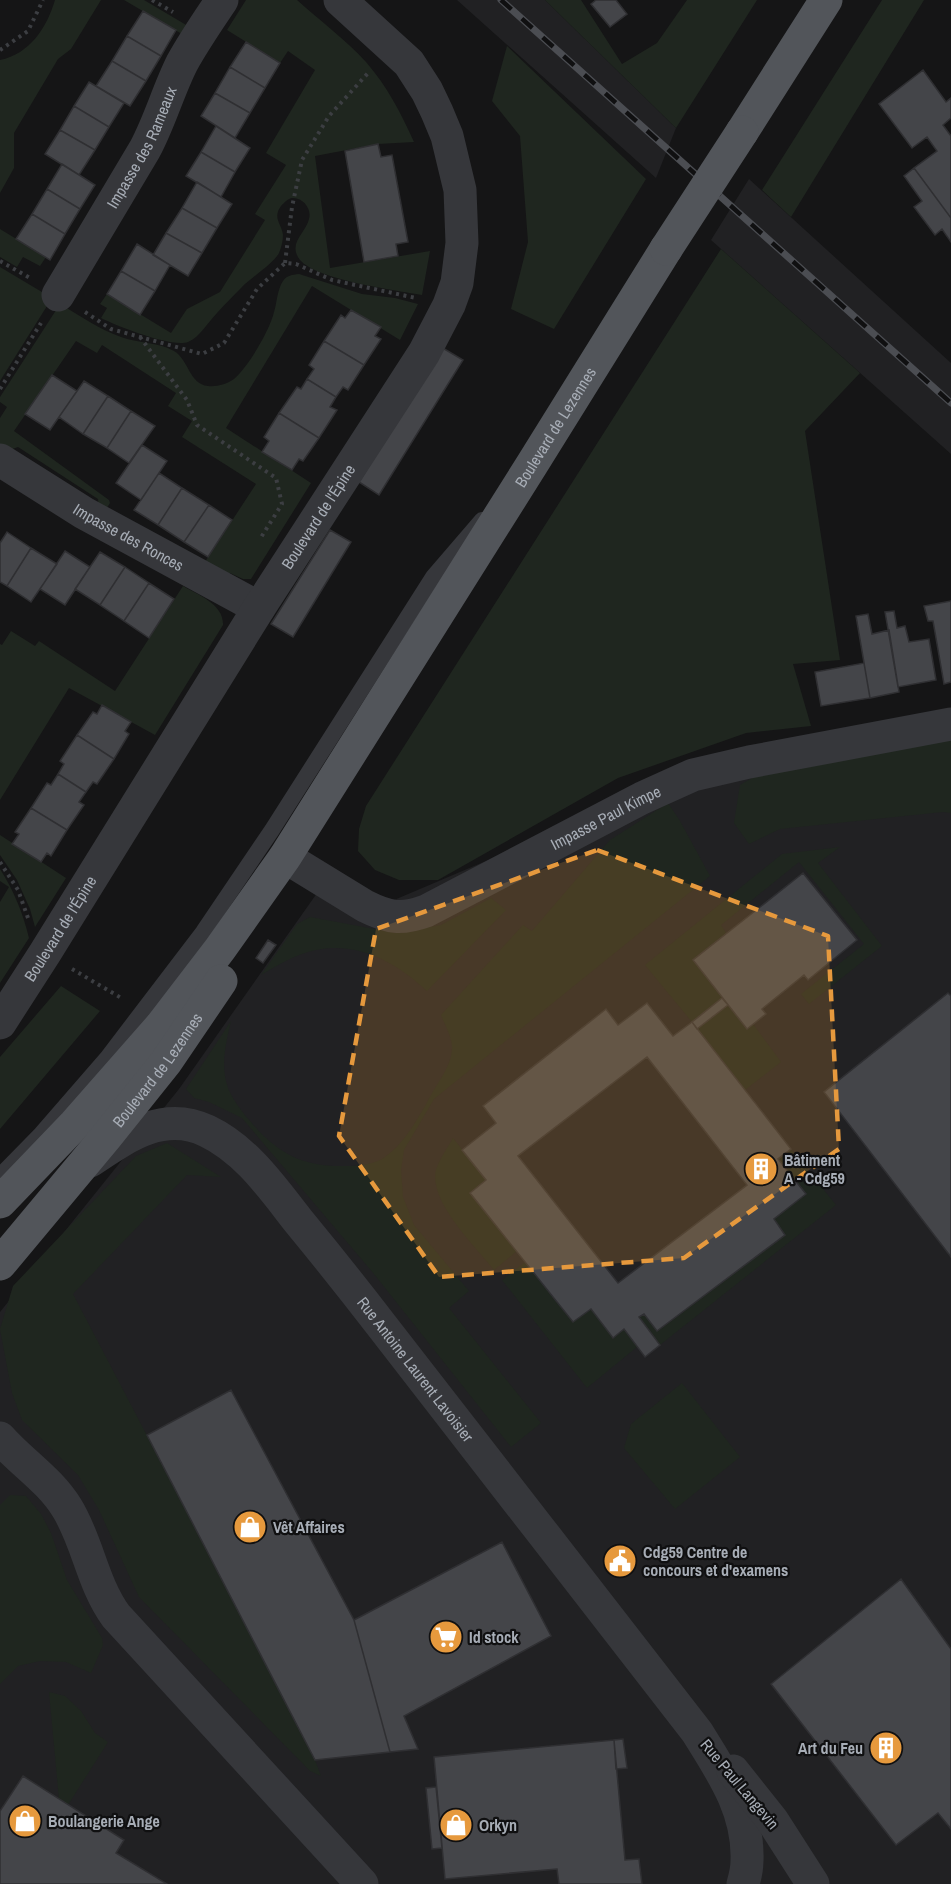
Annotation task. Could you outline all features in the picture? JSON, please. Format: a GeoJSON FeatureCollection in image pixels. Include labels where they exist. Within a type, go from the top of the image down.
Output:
{"type":"FeatureCollection","features":[{"type":"Feature","properties":{"kind":"main road","name":"Boulevard de Lezennes"},"geometry":{"type":"LineString","coordinates":[[0,1202],[75,1124],[161,1026],[220,949],[285,856],[666,249],[826,0]]}},
{"type":"Feature","properties":{"kind":"main road","name":"Boulevard de Lezennes"},"geometry":{"type":"LineString","coordinates":[[0,1264],[165,1062],[213,993],[250,932],[285,856]]}},
{"type":"Feature","properties":{"kind":"street","name":"Impasse des Rameaux"},"geometry":{"type":"LineString","coordinates":[[58,295],[145,149],[183,62],[222,0]]}},
{"type":"Feature","properties":{"kind":"street","name":"Boulevard de l'Épine"},"geometry":{"type":"LineString","coordinates":[[0,1023],[259,608],[424,353],[457,283],[462,243],[460,190],[447,136],[427,91],[409,63],[340,0]]}},
{"type":"Feature","properties":{"kind":"street","name":"Impasse des Ronces"},"geometry":{"type":"LineString","coordinates":[[0,460],[84,513],[259,608]]}},
{"type":"Feature","properties":{"kind":"street","name":"Impasse Paul Kimpe"},"geometry":{"type":"LineString","coordinates":[[285,856],[327,884],[379,913],[393,917],[414,915],[426,911],[642,798],[693,775],[749,762],[951,724]]}},
{"type":"Feature","properties":{"kind":"street","name":"Rue Antoine Laurent Lavoisier"},"geometry":{"type":"LineString","coordinates":[[78,1170],[137,1131],[159,1124],[181,1124],[206,1131],[244,1157],[266,1180],[340,1273],[696,1732]]}},
{"type":"Feature","properties":{"kind":"street"},"geometry":{"type":"LineString","coordinates":[[0,1438],[44,1480],[66,1507],[77,1527],[102,1594],[116,1616],[362,1884]]}},
{"type":"Feature","properties":{"kind":"street","name":"Rue Paul Langevin"},"geometry":{"type":"LineString","coordinates":[[696,1732],[727,1780],[736,1801],[745,1833],[747,1862],[743,1884]]}},
{"type":"Feature","properties":{"kind":"street","name":"Rue Paul Langevin"},"geometry":{"type":"LineString","coordinates":[[696,1732],[736,1774],[772,1820],[813,1884]]}},
{"type":"Feature","properties":{"kind":"lane"},"geometry":{"type":"LineString","coordinates":[[0,1176],[41,1134],[143,1013],[243,872],[433,577],[531,466]]}},
{"type":"Feature","properties":{"kind":"path"},"geometry":{"type":"LineString","coordinates":[[0,50],[28,31],[43,0]]}},
{"type":"Feature","properties":{"kind":"path"},"geometry":{"type":"LineString","coordinates":[[285,263],[292,207],[302,160],[329,116],[391,46]]}},
{"type":"Feature","properties":{"kind":"path"},"geometry":{"type":"LineString","coordinates":[[0,261],[111,329],[202,354],[224,343],[257,289],[285,263],[296,264],[332,280],[449,304]]}},
{"type":"Feature","properties":{"kind":"path"},"geometry":{"type":"LineString","coordinates":[[0,389],[58,295]]}},
{"type":"Feature","properties":{"kind":"path"},"geometry":{"type":"LineString","coordinates":[[140,337],[187,400],[197,425],[276,478],[282,504],[260,540]]}},
{"type":"Feature","properties":{"kind":"path"},"geometry":{"type":"LineString","coordinates":[[0,862],[18,890],[33,933],[45,953]]}},
{"type":"Feature","properties":{"kind":"highlighted area"},"geometry":{"type":"Polygon","coordinates":[[[597,850],[828,936],[839,1149],[684,1258],[439,1277],[339,1136],[376,929],[597,850]]]}},
{"type":"Feature","properties":{"kind":"shaded area"},"geometry":{"type":"Polygon","coordinates":[[[55,0],[101,0],[71,49],[58,59],[14,133],[14,168],[0,193],[0,60],[20,52],[36,38],[55,0]]]}},
{"type":"Feature","properties":{"kind":"shaded area"},"geometry":{"type":"Polygon","coordinates":[[[124,0],[144,0],[193,29],[187,37],[124,0]]]}},
{"type":"Feature","properties":{"kind":"shaded area"},"geometry":{"type":"Polygon","coordinates":[[[246,0],[297,0],[358,54],[374,71],[393,100],[414,142],[378,144],[315,156],[330,268],[430,251],[422,295],[339,279],[309,267],[300,260],[296,243],[310,215],[308,208],[300,199],[292,198],[281,206],[277,214],[283,235],[279,253],[273,261],[242,287],[192,340],[180,343],[170,342],[131,331],[101,318],[107,308],[100,304],[107,294],[171,333],[187,309],[220,292],[265,220],[255,214],[286,165],[266,153],[315,70],[288,51],[280,63],[227,30],[246,0]]]}},
{"type":"Feature","properties":{"kind":"shaded area"},"geometry":{"type":"Polygon","coordinates":[[[457,0],[545,0],[676,128],[656,178],[457,0]]]}},
{"type":"Feature","properties":{"kind":"shaded area"},"geometry":{"type":"Polygon","coordinates":[[[545,0],[581,0],[622,64],[657,43],[687,0],[757,0],[676,128],[545,0]]]}},
{"type":"Feature","properties":{"kind":"shaded area"},"geometry":{"type":"Polygon","coordinates":[[[882,0],[924,0],[791,217],[762,190],[882,0]]]}},
{"type":"Feature","properties":{"kind":"shaded area"},"geometry":{"type":"Polygon","coordinates":[[[507,46],[646,179],[554,329],[511,309],[528,242],[520,136],[492,101],[507,46]]]}},
{"type":"Feature","properties":{"kind":"shaded area"},"geometry":{"type":"Polygon","coordinates":[[[749,179],[951,363],[951,454],[711,240],[749,179]]]}},
{"type":"Feature","properties":{"kind":"shaded area"},"geometry":{"type":"Polygon","coordinates":[[[0,229],[46,257],[40,266],[23,257],[17,267],[0,257],[0,229]]]}},
{"type":"Feature","properties":{"kind":"shaded area"},"geometry":{"type":"Polygon","coordinates":[[[721,249],[860,373],[805,431],[840,660],[793,664],[811,726],[746,733],[618,778],[438,880],[399,880],[375,870],[358,851],[359,829],[366,806],[721,249]]]}},
{"type":"Feature","properties":{"kind":"shaded area"},"geometry":{"type":"Polygon","coordinates":[[[0,267],[52,298],[0,381],[0,267]]]}},
{"type":"Feature","properties":{"kind":"shaded area"},"geometry":{"type":"Polygon","coordinates":[[[299,274],[362,294],[395,298],[418,304],[400,340],[312,286],[226,428],[311,483],[251,579],[243,579],[230,573],[226,579],[203,565],[256,484],[182,437],[192,421],[168,406],[176,393],[102,345],[97,353],[76,341],[14,431],[109,500],[110,503],[103,514],[99,511],[98,499],[18,447],[4,452],[0,448],[0,418],[7,407],[0,402],[0,397],[60,304],[113,334],[174,351],[197,381],[208,386],[215,386],[234,379],[246,366],[268,328],[283,281],[288,276],[299,274]]]}},
{"type":"Feature","properties":{"kind":"shaded area"},"geometry":{"type":"Polygon","coordinates":[[[183,586],[215,606],[223,625],[155,735],[69,688],[0,800],[0,644],[2,645],[11,631],[35,646],[39,641],[115,691],[183,586]]]}},
{"type":"Feature","properties":{"kind":"shaded area"},"geometry":{"type":"Polygon","coordinates":[[[951,719],[951,1884],[0,1884],[0,1312],[179,1089],[334,869],[387,903],[585,819],[951,719]]]}},
{"type":"Feature","properties":{"kind":"shaded area"},"geometry":{"type":"Polygon","coordinates":[[[951,737],[951,813],[780,829],[749,844],[734,823],[740,785],[759,774],[951,737]]]}},
{"type":"Feature","properties":{"kind":"shaded area"},"geometry":{"type":"Polygon","coordinates":[[[668,803],[710,876],[434,1099],[404,1150],[401,1170],[403,1197],[414,1225],[469,1291],[449,1308],[541,1423],[511,1447],[374,1274],[242,1118],[209,1102],[194,1098],[186,1089],[231,1021],[224,1062],[228,1088],[244,1114],[271,1143],[292,1156],[316,1164],[355,1166],[381,1160],[399,1144],[411,1129],[448,1065],[452,1046],[441,1015],[523,925],[532,931],[610,840],[668,803]]]}},
{"type":"Feature","properties":{"kind":"shaded area"},"geometry":{"type":"Polygon","coordinates":[[[0,835],[66,878],[35,927],[17,880],[0,855],[0,835]]]}},
{"type":"Feature","properties":{"kind":"shaded area"},"geometry":{"type":"Polygon","coordinates":[[[840,847],[818,863],[882,946],[809,1004],[801,994],[864,944],[799,862],[721,925],[726,933],[693,960],[722,998],[692,1022],[645,965],[782,854],[840,847]]]}},
{"type":"Feature","properties":{"kind":"shaded area"},"geometry":{"type":"Polygon","coordinates":[[[0,869],[18,902],[29,938],[0,983],[0,902],[9,887],[0,881],[0,869]]]}},
{"type":"Feature","properties":{"kind":"shaded area"},"geometry":{"type":"Polygon","coordinates":[[[491,898],[506,910],[427,991],[390,963],[347,949],[332,948],[301,954],[261,975],[297,924],[310,917],[396,933],[441,925],[491,898]]]}},
{"type":"Feature","properties":{"kind":"shaded area"},"geometry":{"type":"Polygon","coordinates":[[[61,986],[100,1011],[0,1129],[0,1057],[61,986]]]}},
{"type":"Feature","properties":{"kind":"shaded area"},"geometry":{"type":"Polygon","coordinates":[[[728,1005],[747,1029],[753,1024],[781,1062],[745,1090],[697,1029],[728,1005]]]}},
{"type":"Feature","properties":{"kind":"shaded area"},"geometry":{"type":"Polygon","coordinates":[[[453,1138],[486,1180],[471,1193],[517,1251],[494,1270],[464,1235],[438,1193],[435,1179],[437,1167],[453,1138]]]}},
{"type":"Feature","properties":{"kind":"shaded area"},"geometry":{"type":"Polygon","coordinates":[[[167,1143],[221,1177],[187,1175],[73,1294],[269,1669],[321,1776],[310,1771],[139,1597],[99,1510],[78,1475],[22,1420],[12,1393],[0,1329],[13,1286],[136,1156],[167,1143]]]}},
{"type":"Feature","properties":{"kind":"shaded area"},"geometry":{"type":"Polygon","coordinates":[[[791,1149],[836,1205],[660,1345],[639,1317],[644,1314],[658,1331],[785,1235],[774,1219],[805,1194],[778,1159],[791,1149]]]}},
{"type":"Feature","properties":{"kind":"shaded area"},"geometry":{"type":"Polygon","coordinates":[[[525,1262],[573,1322],[591,1309],[624,1329],[637,1347],[587,1388],[502,1280],[525,1262]]]}},
{"type":"Feature","properties":{"kind":"shaded area"},"geometry":{"type":"Polygon","coordinates":[[[682,1383],[740,1457],[675,1509],[624,1448],[631,1424],[682,1383]]]}},
{"type":"Feature","properties":{"kind":"shaded area"},"geometry":{"type":"Polygon","coordinates":[[[10,1495],[26,1496],[41,1514],[51,1533],[67,1580],[102,1638],[103,1645],[91,1673],[66,1662],[40,1661],[18,1666],[0,1684],[0,1505],[10,1495]]]}},
{"type":"Feature","properties":{"kind":"shaded area"},"geometry":{"type":"Polygon","coordinates":[[[49,1692],[65,1696],[81,1711],[95,1733],[108,1742],[68,1805],[59,1799],[49,1692]]]}},
{"type":"Feature","properties":{"kind":"building"},"geometry":{"type":"Polygon","coordinates":[[[596,0],[616,0],[627,14],[610,27],[591,4],[596,0]]]}},
{"type":"Feature","properties":{"kind":"building"},"geometry":{"type":"Polygon","coordinates":[[[143,11],[176,30],[161,56],[127,36],[143,11]]]}},
{"type":"Feature","properties":{"kind":"building"},"geometry":{"type":"Polygon","coordinates":[[[127,36],[161,56],[146,81],[112,61],[127,36]]]}},
{"type":"Feature","properties":{"kind":"building"},"geometry":{"type":"Polygon","coordinates":[[[246,42],[280,63],[265,88],[230,67],[246,42]]]}},
{"type":"Feature","properties":{"kind":"building"},"geometry":{"type":"Polygon","coordinates":[[[112,61],[146,81],[130,106],[96,86],[112,61]]]}},
{"type":"Feature","properties":{"kind":"building"},"geometry":{"type":"Polygon","coordinates":[[[230,67],[265,88],[250,113],[215,93],[230,67]]]}},
{"type":"Feature","properties":{"kind":"building"},"geometry":{"type":"Polygon","coordinates":[[[923,70],[946,102],[951,98],[951,118],[943,125],[951,136],[951,218],[914,168],[937,151],[927,137],[912,148],[879,104],[923,70]]]}},
{"type":"Feature","properties":{"kind":"building"},"geometry":{"type":"Polygon","coordinates":[[[89,82],[124,103],[109,127],[74,106],[89,82]]]}},
{"type":"Feature","properties":{"kind":"building"},"geometry":{"type":"Polygon","coordinates":[[[215,93],[250,113],[235,138],[201,116],[215,93]]]}},
{"type":"Feature","properties":{"kind":"building"},"geometry":{"type":"Polygon","coordinates":[[[74,106],[109,127],[95,150],[60,130],[74,106]]]}},
{"type":"Feature","properties":{"kind":"building"},"geometry":{"type":"Polygon","coordinates":[[[216,126],[250,148],[235,172],[201,152],[216,126]]]}},
{"type":"Feature","properties":{"kind":"building"},"geometry":{"type":"Polygon","coordinates":[[[60,130],[95,150],[79,175],[45,154],[60,130]]]}},
{"type":"Feature","properties":{"kind":"building"},"geometry":{"type":"Polygon","coordinates":[[[378,144],[381,157],[392,155],[408,242],[396,244],[398,256],[364,262],[345,151],[378,144]]]}},
{"type":"Feature","properties":{"kind":"building"},"geometry":{"type":"Polygon","coordinates":[[[201,152],[235,172],[221,197],[186,176],[201,152]]]}},
{"type":"Feature","properties":{"kind":"building"},"geometry":{"type":"Polygon","coordinates":[[[62,164],[95,185],[80,209],[47,189],[62,164]]]}},
{"type":"Feature","properties":{"kind":"building"},"geometry":{"type":"Polygon","coordinates":[[[914,168],[951,218],[951,242],[942,229],[935,235],[914,207],[922,201],[904,176],[914,168]]]}},
{"type":"Feature","properties":{"kind":"building"},"geometry":{"type":"Polygon","coordinates":[[[197,182],[232,204],[217,228],[182,208],[197,182]]]}},
{"type":"Feature","properties":{"kind":"building"},"geometry":{"type":"Polygon","coordinates":[[[47,189],[80,209],[65,234],[32,214],[47,189]]]}},
{"type":"Feature","properties":{"kind":"building"},"geometry":{"type":"Polygon","coordinates":[[[182,208],[217,228],[202,253],[166,233],[182,208]]]}},
{"type":"Feature","properties":{"kind":"building"},"geometry":{"type":"Polygon","coordinates":[[[32,214],[65,234],[50,260],[16,239],[32,214]]]}},
{"type":"Feature","properties":{"kind":"building"},"geometry":{"type":"Polygon","coordinates":[[[166,233],[202,253],[188,276],[153,255],[166,233]]]}},
{"type":"Feature","properties":{"kind":"building"},"geometry":{"type":"Polygon","coordinates":[[[137,244],[170,265],[155,291],[121,271],[137,244]]]}},
{"type":"Feature","properties":{"kind":"building"},"geometry":{"type":"Polygon","coordinates":[[[121,271],[155,291],[140,315],[107,294],[121,271]]]}},
{"type":"Feature","properties":{"kind":"building"},"geometry":{"type":"Polygon","coordinates":[[[351,310],[381,327],[375,336],[381,339],[364,365],[324,341],[341,315],[345,318],[351,310]]]}},
{"type":"Feature","properties":{"kind":"building"},"geometry":{"type":"Polygon","coordinates":[[[324,341],[364,365],[348,390],[343,387],[336,397],[307,379],[314,369],[309,365],[324,341]]]}},
{"type":"Feature","properties":{"kind":"building"},"geometry":{"type":"Polygon","coordinates":[[[441,347],[463,360],[379,495],[359,482],[441,347]]]}},
{"type":"Feature","properties":{"kind":"building"},"geometry":{"type":"Polygon","coordinates":[[[52,375],[77,391],[50,430],[25,414],[52,375]]]}},
{"type":"Feature","properties":{"kind":"building"},"geometry":{"type":"Polygon","coordinates":[[[307,379],[336,397],[330,407],[337,410],[319,438],[279,413],[297,387],[301,389],[307,379]]]}},
{"type":"Feature","properties":{"kind":"building"},"geometry":{"type":"Polygon","coordinates":[[[84,381],[108,396],[83,434],[59,417],[84,381]]]}},
{"type":"Feature","properties":{"kind":"building"},"geometry":{"type":"Polygon","coordinates":[[[108,396],[131,411],[107,448],[83,434],[108,396]]]}},
{"type":"Feature","properties":{"kind":"building"},"geometry":{"type":"Polygon","coordinates":[[[131,411],[155,426],[129,463],[107,448],[131,411]]]}},
{"type":"Feature","properties":{"kind":"building"},"geometry":{"type":"Polygon","coordinates":[[[279,413],[319,438],[303,461],[299,459],[292,470],[262,452],[269,441],[264,437],[279,413]]]}},
{"type":"Feature","properties":{"kind":"building"},"geometry":{"type":"Polygon","coordinates":[[[142,445],[167,461],[141,500],[116,483],[142,445]]]}},
{"type":"Feature","properties":{"kind":"building"},"geometry":{"type":"Polygon","coordinates":[[[159,473],[182,488],[158,525],[134,510],[159,473]]]}},
{"type":"Feature","properties":{"kind":"building"},"geometry":{"type":"Polygon","coordinates":[[[182,488],[209,505],[184,542],[158,525],[182,488]]]}},
{"type":"Feature","properties":{"kind":"building"},"geometry":{"type":"Polygon","coordinates":[[[209,505],[232,520],[208,557],[184,542],[209,505]]]}},
{"type":"Feature","properties":{"kind":"building"},"geometry":{"type":"Polygon","coordinates":[[[330,530],[351,542],[293,637],[271,624],[330,530]]]}},
{"type":"Feature","properties":{"kind":"building"},"geometry":{"type":"Polygon","coordinates":[[[7,532],[31,548],[7,586],[0,582],[0,543],[7,532]]]}},
{"type":"Feature","properties":{"kind":"building"},"geometry":{"type":"Polygon","coordinates":[[[31,548],[57,564],[31,602],[7,586],[31,548]]]}},
{"type":"Feature","properties":{"kind":"building"},"geometry":{"type":"Polygon","coordinates":[[[65,551],[90,567],[65,605],[40,589],[65,551]]]}},
{"type":"Feature","properties":{"kind":"building"},"geometry":{"type":"Polygon","coordinates":[[[100,552],[125,567],[100,605],[75,589],[100,552]]]}},
{"type":"Feature","properties":{"kind":"building"},"geometry":{"type":"Polygon","coordinates":[[[125,567],[149,583],[124,621],[100,605],[125,567]]]}},
{"type":"Feature","properties":{"kind":"building"},"geometry":{"type":"Polygon","coordinates":[[[149,583],[174,599],[149,638],[124,621],[149,583]]]}},
{"type":"Feature","properties":{"kind":"building"},"geometry":{"type":"Polygon","coordinates":[[[951,601],[951,682],[944,684],[933,621],[928,621],[924,606],[951,601]]]}},
{"type":"Feature","properties":{"kind":"building"},"geometry":{"type":"Polygon","coordinates":[[[894,611],[897,628],[905,626],[909,642],[929,639],[936,680],[898,687],[885,612],[894,611]]]}},
{"type":"Feature","properties":{"kind":"building"},"geometry":{"type":"Polygon","coordinates":[[[868,614],[872,634],[889,630],[899,692],[870,698],[856,616],[868,614]]]}},
{"type":"Feature","properties":{"kind":"building"},"geometry":{"type":"Polygon","coordinates":[[[864,663],[870,698],[821,706],[815,672],[864,663]]]}},
{"type":"Feature","properties":{"kind":"building"},"geometry":{"type":"Polygon","coordinates":[[[102,705],[131,722],[125,731],[129,734],[114,759],[77,735],[93,712],[97,714],[102,705]]]}},
{"type":"Feature","properties":{"kind":"building"},"geometry":{"type":"Polygon","coordinates":[[[77,735],[114,759],[97,784],[93,782],[86,792],[58,774],[64,764],[60,761],[77,735]]]}},
{"type":"Feature","properties":{"kind":"building"},"geometry":{"type":"Polygon","coordinates":[[[58,774],[86,792],[79,802],[84,805],[67,830],[31,808],[47,783],[51,785],[58,774]]]}},
{"type":"Feature","properties":{"kind":"building"},"geometry":{"type":"Polygon","coordinates":[[[31,808],[67,830],[51,856],[47,853],[41,862],[12,844],[19,834],[15,832],[31,808]]]}},
{"type":"Feature","properties":{"kind":"building"},"geometry":{"type":"Polygon","coordinates":[[[803,873],[857,940],[808,980],[804,975],[762,1009],[766,1014],[747,1029],[693,960],[803,873]]]}},
{"type":"Feature","properties":{"kind":"building"},"geometry":{"type":"Polygon","coordinates":[[[268,940],[276,945],[263,963],[256,958],[268,940]]]}},
{"type":"Feature","properties":{"kind":"building"},"geometry":{"type":"Polygon","coordinates":[[[948,993],[951,996],[951,1257],[824,1092],[948,993]]]}},
{"type":"Feature","properties":{"kind":"building"},"geometry":{"type":"Polygon","coordinates":[[[722,998],[728,1005],[697,1029],[692,1022],[722,998]]]}},
{"type":"Feature","properties":{"kind":"building","name":"Bâtiment A - Cdg59"},"geometry":{"type":"Polygon","coordinates":[[[647,1003],[673,1036],[692,1022],[791,1149],[778,1159],[806,1194],[774,1219],[785,1235],[657,1331],[644,1314],[639,1317],[660,1345],[645,1357],[624,1329],[613,1338],[591,1309],[573,1322],[470,1193],[486,1180],[462,1150],[496,1123],[483,1106],[606,1009],[618,1025],[647,1003]],[[647,1057],[518,1156],[618,1283],[747,1185],[647,1057]]]}},
{"type":"Feature","properties":{"kind":"building","name":"Vêt Affaires"},"geometry":{"type":"Polygon","coordinates":[[[231,1390],[354,1620],[390,1752],[315,1760],[147,1435],[231,1390]]]}},
{"type":"Feature","properties":{"kind":"building"},"geometry":{"type":"Polygon","coordinates":[[[502,1542],[551,1636],[404,1716],[418,1749],[390,1752],[354,1620],[502,1542]]]}},
{"type":"Feature","properties":{"kind":"building","name":"Art du Feu"},"geometry":{"type":"Polygon","coordinates":[[[901,1579],[951,1649],[951,1829],[938,1813],[896,1845],[771,1684],[901,1579]]]}},
{"type":"Feature","properties":{"kind":"building"},"geometry":{"type":"Polygon","coordinates":[[[623,1739],[627,1768],[616,1769],[614,1740],[623,1739]]]}},
{"type":"Feature","properties":{"kind":"building"},"geometry":{"type":"Polygon","coordinates":[[[614,1740],[625,1860],[639,1859],[642,1884],[559,1884],[557,1869],[445,1879],[434,1757],[614,1740]]]}},
{"type":"Feature","properties":{"kind":"building"},"geometry":{"type":"Polygon","coordinates":[[[23,1776],[124,1840],[116,1853],[167,1884],[0,1884],[0,1811],[23,1776]]]}},
{"type":"Feature","properties":{"kind":"building"},"geometry":{"type":"Polygon","coordinates":[[[436,1787],[442,1848],[432,1849],[426,1788],[436,1787]]]}},
{"type":"Feature","properties":{"kind":"railway"},"geometry":{"type":"LineString","coordinates":[[501,0],[951,403]]}},
{"type":"Feature","properties":{"kind":"place","name":"Bâtiment A - Cdg59"},"geometry":{"type":"Point","coordinates":[761,1169]}},
{"type":"Feature","properties":{"kind":"place","name":"Vêt Affaires"},"geometry":{"type":"Point","coordinates":[250,1527]}},
{"type":"Feature","properties":{"kind":"place","name":"Cdg59 Centre de concours et d'examens"},"geometry":{"type":"Point","coordinates":[620,1561]}},
{"type":"Feature","properties":{"kind":"place","name":"Id stock"},"geometry":{"type":"Point","coordinates":[446,1637]}},
{"type":"Feature","properties":{"kind":"place","name":"Art du Feu"},"geometry":{"type":"Point","coordinates":[886,1748]}},
{"type":"Feature","properties":{"kind":"place","name":"Boulangerie Ange"},"geometry":{"type":"Point","coordinates":[25,1821]}},
{"type":"Feature","properties":{"kind":"place","name":"Orkyn"},"geometry":{"type":"Point","coordinates":[456,1825]}}]}
